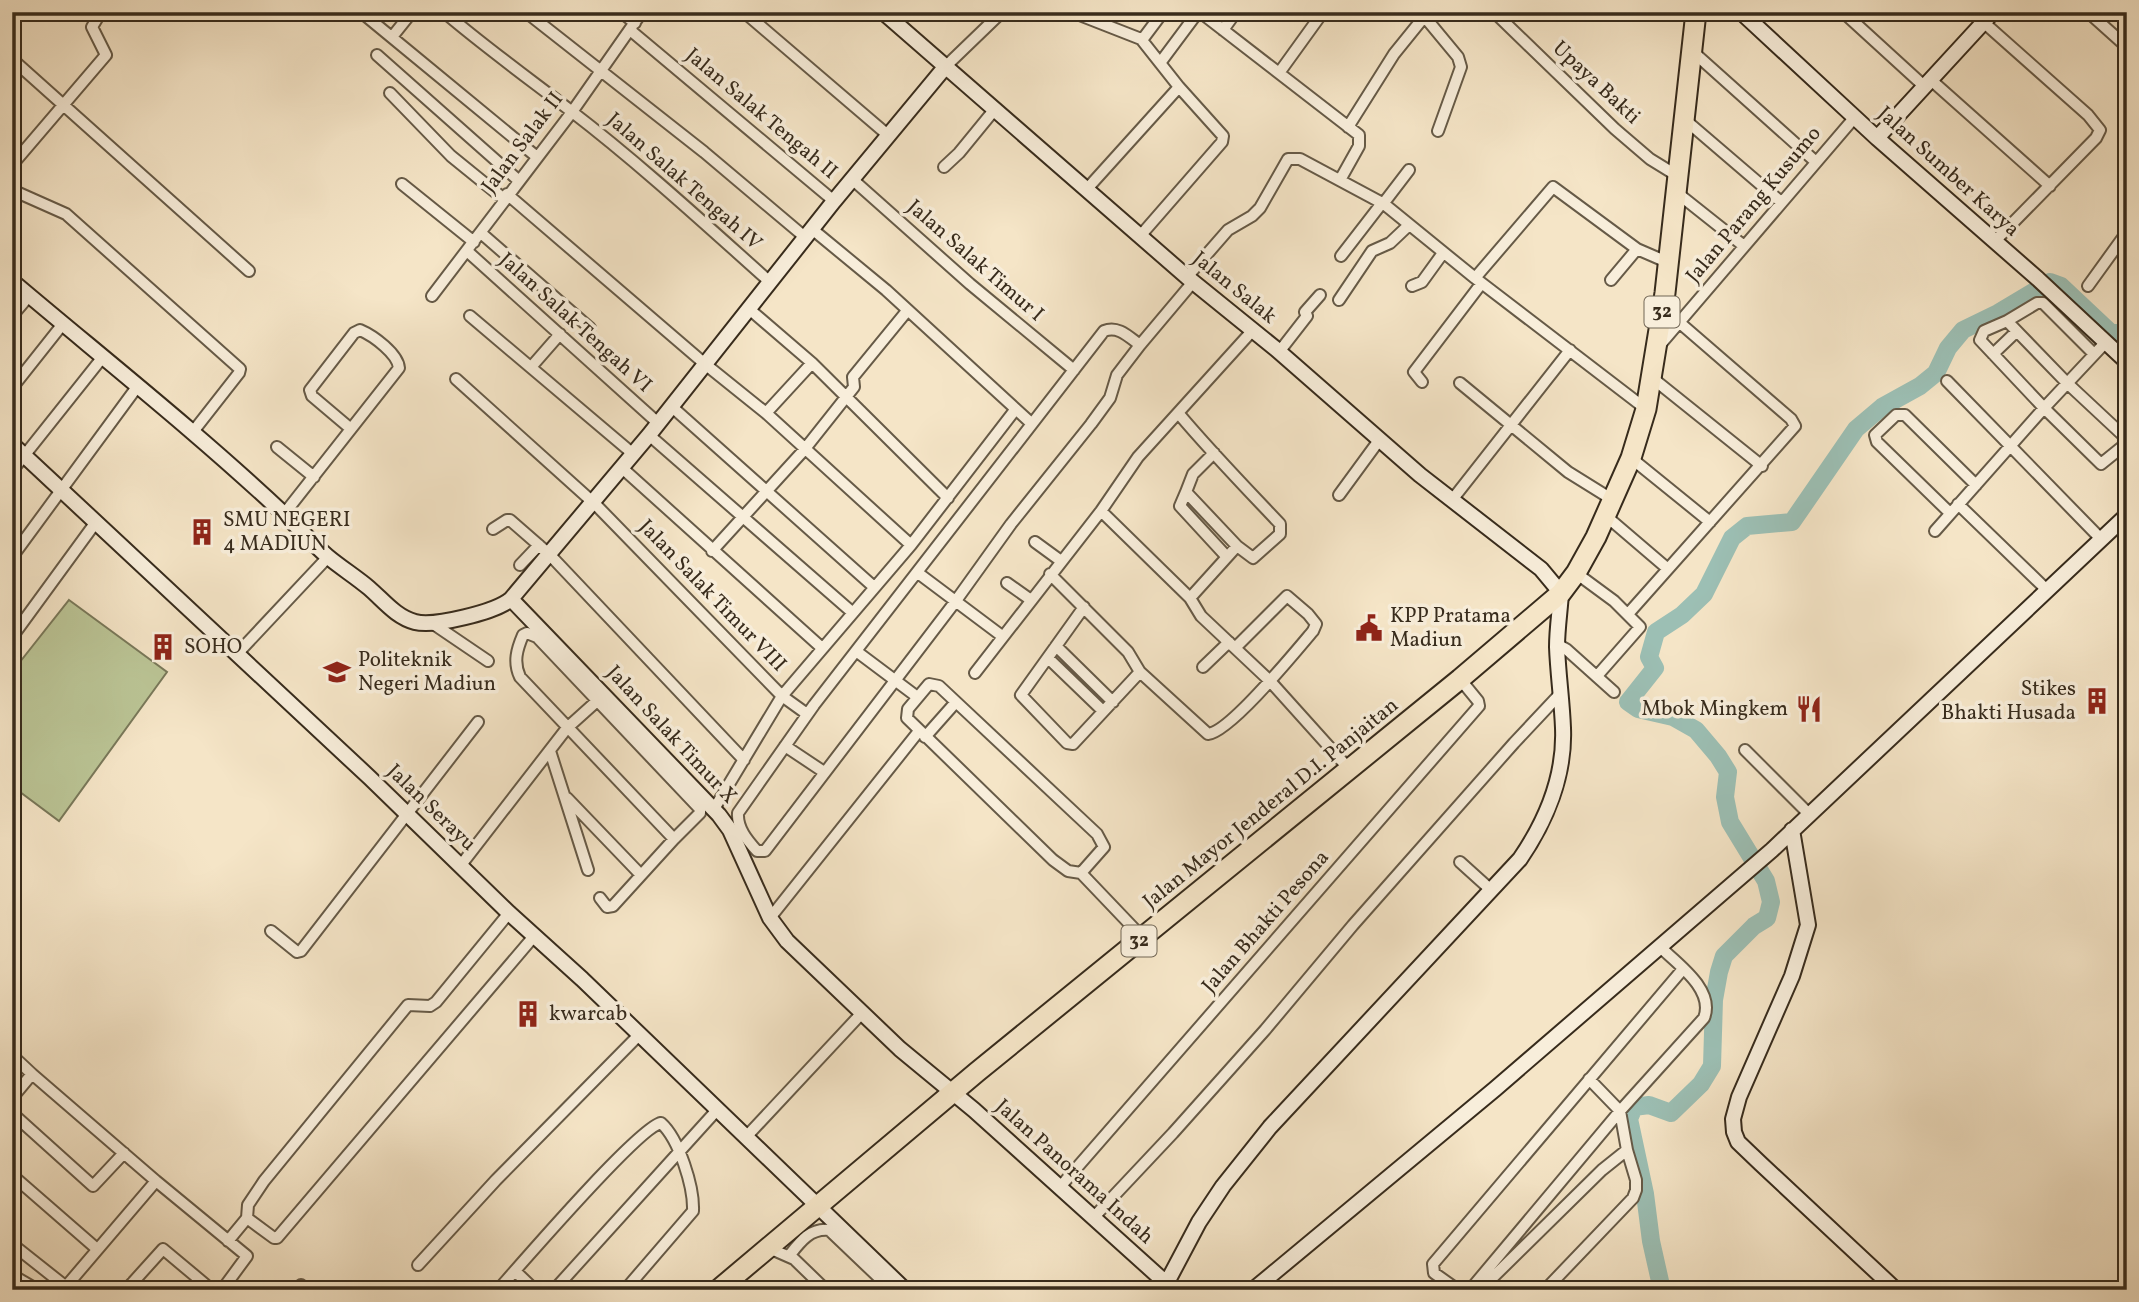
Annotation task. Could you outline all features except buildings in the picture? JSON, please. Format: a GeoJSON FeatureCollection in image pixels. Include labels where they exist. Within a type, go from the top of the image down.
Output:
{"type":"FeatureCollection","features":[{"type":"Feature","properties":{"kind":"highway","name":"32"},"geometry":{"type":"LineString","coordinates":[[1561,593],[1588,555],[1631,458],[1646,409],[1661,314],[1696,12]]}},
{"type":"Feature","properties":{"kind":"highway","name":"Jalan Mayor Jenderal D.I. Panjaitan"},"geometry":{"type":"LineString","coordinates":[[718,1290],[954,1092],[1350,770],[1561,593]]}},
{"type":"Feature","properties":{"kind":"street"},"geometry":{"type":"LineString","coordinates":[[12,24],[18,12]]}},
{"type":"Feature","properties":{"kind":"street"},"geometry":{"type":"LineString","coordinates":[[12,164],[106,55],[93,27],[101,12]]}},
{"type":"Feature","properties":{"kind":"street"},"geometry":{"type":"LineString","coordinates":[[361,12],[537,157]]}},
{"type":"Feature","properties":{"kind":"street"},"geometry":{"type":"LineString","coordinates":[[392,37],[411,12]]}},
{"type":"Feature","properties":{"kind":"street","name":"Jalan Salak Tengah IV"},"geometry":{"type":"LineString","coordinates":[[444,12],[480,43],[572,111],[675,197],[770,282]]}},
{"type":"Feature","properties":{"kind":"street"},"geometry":{"type":"LineString","coordinates":[[526,12],[809,234],[886,290],[1031,423]]}},
{"type":"Feature","properties":{"kind":"street","name":"Jalan Salak Tengah II"},"geometry":{"type":"LineString","coordinates":[[621,12],[632,27],[834,201]]}},
{"type":"Feature","properties":{"kind":"street","name":"Jalan Salak II"},"geometry":{"type":"LineString","coordinates":[[432,296],[572,111],[642,12]]}},
{"type":"Feature","properties":{"kind":"street"},"geometry":{"type":"LineString","coordinates":[[744,12],[889,136]]}},
{"type":"Feature","properties":{"kind":"street","name":"Jalan Salak"},"geometry":{"type":"LineString","coordinates":[[883,12],[1190,280],[1253,330],[1452,500],[1541,569],[1561,593]]}},
{"type":"Feature","properties":{"kind":"street"},"geometry":{"type":"LineString","coordinates":[[12,281],[192,433],[284,514],[328,557],[401,617],[418,623],[432,623],[505,604],[544,550],[593,502],[946,66],[1002,12]]}},
{"type":"Feature","properties":{"kind":"street"},"geometry":{"type":"LineString","coordinates":[[1072,12],[1142,40],[1179,87],[1219,128],[1223,140],[1141,236]]}},
{"type":"Feature","properties":{"kind":"street"},"geometry":{"type":"LineString","coordinates":[[1142,40],[1163,12]]}},
{"type":"Feature","properties":{"kind":"street"},"geometry":{"type":"LineString","coordinates":[[1160,63],[1199,12],[1359,135],[1360,140],[1340,180]]}},
{"type":"Feature","properties":{"kind":"street"},"geometry":{"type":"LineString","coordinates":[[1223,30],[1236,12]]}},
{"type":"Feature","properties":{"kind":"street"},"geometry":{"type":"LineString","coordinates":[[1279,73],[1323,12]]}},
{"type":"Feature","properties":{"kind":"street","name":"Upaya Bakti"},"geometry":{"type":"LineString","coordinates":[[1494,12],[1615,129],[1744,246]]}},
{"type":"Feature","properties":{"kind":"street","name":"Jalan Sumber Karya"},"geometry":{"type":"LineString","coordinates":[[1741,12],[1877,138],[2038,279],[2105,343],[2125,357]]}},
{"type":"Feature","properties":{"kind":"street"},"geometry":{"type":"LineString","coordinates":[[1843,12],[2050,186]]}},
{"type":"Feature","properties":{"kind":"street"},"geometry":{"type":"LineString","coordinates":[[1972,12],[1988,18],[2098,125],[2100,132],[1995,241]]}},
{"type":"Feature","properties":{"kind":"street"},"geometry":{"type":"LineString","coordinates":[[2088,12],[2127,47]]}},
{"type":"Feature","properties":{"kind":"street"},"geometry":{"type":"LineString","coordinates":[[1348,127],[1394,54],[1426,14],[1458,57],[1461,67],[1438,131]]}},
{"type":"Feature","properties":{"kind":"street"},"geometry":{"type":"LineString","coordinates":[[1877,138],[1988,18]]}},
{"type":"Feature","properties":{"kind":"street"},"geometry":{"type":"LineString","coordinates":[[1691,50],[1816,162]]}},
{"type":"Feature","properties":{"kind":"street"},"geometry":{"type":"LineString","coordinates":[[377,55],[518,180]]}},
{"type":"Feature","properties":{"kind":"street"},"geometry":{"type":"LineString","coordinates":[[12,59],[250,271]]}},
{"type":"Feature","properties":{"kind":"street"},"geometry":{"type":"LineString","coordinates":[[1086,190],[1179,87]]}},
{"type":"Feature","properties":{"kind":"street"},"geometry":{"type":"LineString","coordinates":[[390,93],[452,156],[506,196],[705,365],[766,413],[911,545]]}},
{"type":"Feature","properties":{"kind":"street"},"geometry":{"type":"LineString","coordinates":[[944,167],[996,109]]}},
{"type":"Feature","properties":{"kind":"street","name":"Jalan Parang Kusumo"},"geometry":{"type":"LineString","coordinates":[[1656,351],[1855,117]]}},
{"type":"Feature","properties":{"kind":"street"},"geometry":{"type":"LineString","coordinates":[[1683,118],[1781,202]]}},
{"type":"Feature","properties":{"kind":"street"},"geometry":{"type":"LineString","coordinates":[[1140,345],[1117,329],[1107,329],[1031,423],[807,715],[738,813],[738,823],[757,851],[765,850],[1091,424],[1110,398],[1117,374],[1140,345],[1228,230],[1260,208],[1288,159],[1300,159],[1383,203],[1478,281],[1646,409]]}},
{"type":"Feature","properties":{"kind":"street"},"geometry":{"type":"LineString","coordinates":[[1341,256],[1409,170]]}},
{"type":"Feature","properties":{"kind":"street","name":"Jalan Salak Timur I"},"geometry":{"type":"LineString","coordinates":[[852,180],[970,284],[1074,370]]}},
{"type":"Feature","properties":{"kind":"street"},"geometry":{"type":"LineString","coordinates":[[402,184],[478,237],[590,328]]}},
{"type":"Feature","properties":{"kind":"street"},"geometry":{"type":"LineString","coordinates":[[1422,382],[1414,372],[1478,281],[1553,187],[1637,248],[1667,262]]}},
{"type":"Feature","properties":{"kind":"street"},"geometry":{"type":"LineString","coordinates":[[12,190],[66,214],[240,369],[192,433]]}},
{"type":"Feature","properties":{"kind":"street"},"geometry":{"type":"LineString","coordinates":[[1339,300],[1372,251],[1390,243],[1409,225]]}},
{"type":"Feature","properties":{"kind":"street"},"geometry":{"type":"LineString","coordinates":[[2088,286],[2127,232]]}},
{"type":"Feature","properties":{"kind":"street"},"geometry":{"type":"LineString","coordinates":[[1611,280],[1637,248]]}},
{"type":"Feature","properties":{"kind":"street","name":"Jalan Salak Tengah VI"},"geometry":{"type":"LineString","coordinates":[[467,251],[560,334],[653,429],[743,514],[853,612]]}},
{"type":"Feature","properties":{"kind":"street"},"geometry":{"type":"LineString","coordinates":[[1412,286],[1422,282],[1443,253]]}},
{"type":"Feature","properties":{"kind":"street"},"geometry":{"type":"LineString","coordinates":[[1279,352],[1307,316],[1305,312],[1320,295]]}},
{"type":"Feature","properties":{"kind":"street"},"geometry":{"type":"LineString","coordinates":[[12,316],[29,296]]}},
{"type":"Feature","properties":{"kind":"street"},"geometry":{"type":"LineString","coordinates":[[2007,321],[2127,441],[2101,464],[2043,408],[1980,337],[1984,331],[2037,303],[2043,303],[2094,354]]}},
{"type":"Feature","properties":{"kind":"street"},"geometry":{"type":"LineString","coordinates":[[748,309],[847,396],[948,498]]}},
{"type":"Feature","properties":{"kind":"street"},"geometry":{"type":"LineString","coordinates":[[712,551],[804,450],[855,387],[853,377],[907,311]]}},
{"type":"Feature","properties":{"kind":"street"},"geometry":{"type":"LineString","coordinates":[[1628,614],[1794,429],[1794,422],[1680,323],[1661,314]]}},
{"type":"Feature","properties":{"kind":"street"},"geometry":{"type":"LineString","coordinates":[[470,316],[632,453]]}},
{"type":"Feature","properties":{"kind":"street"},"geometry":{"type":"LineString","coordinates":[[12,388],[62,325]]}},
{"type":"Feature","properties":{"kind":"street"},"geometry":{"type":"LineString","coordinates":[[284,514],[314,477],[351,429],[399,365],[386,349],[360,330],[354,333],[310,390],[312,396],[351,429]]}},
{"type":"Feature","properties":{"kind":"street"},"geometry":{"type":"LineString","coordinates":[[975,673],[1101,511],[1138,457],[1253,330]]}},
{"type":"Feature","properties":{"kind":"street"},"geometry":{"type":"LineString","coordinates":[[1993,354],[2016,332]]}},
{"type":"Feature","properties":{"kind":"street"},"geometry":{"type":"LineString","coordinates":[[532,366],[560,334]]}},
{"type":"Feature","properties":{"kind":"street"},"geometry":{"type":"LineString","coordinates":[[1935,531],[2043,408],[2105,343]]}},
{"type":"Feature","properties":{"kind":"street"},"geometry":{"type":"LineString","coordinates":[[1452,500],[1570,350]]}},
{"type":"Feature","properties":{"kind":"street"},"geometry":{"type":"LineString","coordinates":[[12,471],[102,358]]}},
{"type":"Feature","properties":{"kind":"street"},"geometry":{"type":"LineString","coordinates":[[766,413],[812,363]]}},
{"type":"Feature","properties":{"kind":"street"},"geometry":{"type":"LineString","coordinates":[[1651,377],[1762,466]]}},
{"type":"Feature","properties":{"kind":"street","name":"Jalan Salak Timur VIII"},"geometry":{"type":"LineString","coordinates":[[456,379],[593,502],[782,696],[807,715]]}},
{"type":"Feature","properties":{"kind":"street"},"geometry":{"type":"LineString","coordinates":[[1947,381],[2101,539]]}},
{"type":"Feature","properties":{"kind":"street"},"geometry":{"type":"LineString","coordinates":[[1460,383],[1609,508],[1668,569]]}},
{"type":"Feature","properties":{"kind":"street"},"geometry":{"type":"LineString","coordinates":[[12,557],[137,387]]}},
{"type":"Feature","properties":{"kind":"street"},"geometry":{"type":"LineString","coordinates":[[671,406],[874,587]]}},
{"type":"Feature","properties":{"kind":"street"},"geometry":{"type":"LineString","coordinates":[[714,809],[782,696],[911,545],[1015,410]]}},
{"type":"Feature","properties":{"kind":"street"},"geometry":{"type":"LineString","coordinates":[[1179,414],[1281,526],[1280,534],[1253,558],[1237,546],[1186,492]]}},
{"type":"Feature","properties":{"kind":"street"},"geometry":{"type":"LineString","coordinates":[[1976,485],[1905,415],[1896,415],[1875,435],[1877,442],[2048,591]]}},
{"type":"Feature","properties":{"kind":"street"},"geometry":{"type":"LineString","coordinates":[[1339,495],[1380,439]]}},
{"type":"Feature","properties":{"kind":"street","name":"Jalan Serayu"},"geometry":{"type":"LineString","coordinates":[[12,444],[461,865],[905,1290]]}},
{"type":"Feature","properties":{"kind":"street"},"geometry":{"type":"LineString","coordinates":[[277,447],[314,477]]}},
{"type":"Feature","properties":{"kind":"street"},"geometry":{"type":"LineString","coordinates":[[1214,453],[1193,474],[1180,506],[1227,557]]}},
{"type":"Feature","properties":{"kind":"street"},"geometry":{"type":"LineString","coordinates":[[1631,458],[1710,522]]}},
{"type":"Feature","properties":{"kind":"street"},"geometry":{"type":"LineString","coordinates":[[621,467],[822,648]]}},
{"type":"Feature","properties":{"kind":"street"},"geometry":{"type":"LineString","coordinates":[[1101,511],[1190,598],[1197,612],[1270,681],[1350,770]]}},
{"type":"Feature","properties":{"kind":"street"},"geometry":{"type":"LineString","coordinates":[[1253,1290],[1495,1089],[1747,872],[2127,515]]}},
{"type":"Feature","properties":{"kind":"street"},"geometry":{"type":"LineString","coordinates":[[493,529],[509,520],[544,550],[744,760]]}},
{"type":"Feature","properties":{"kind":"street"},"geometry":{"type":"LineString","coordinates":[[12,637],[96,522]]}},
{"type":"Feature","properties":{"kind":"street"},"geometry":{"type":"LineString","coordinates":[[1035,542],[1060,561]]}},
{"type":"Feature","properties":{"kind":"street"},"geometry":{"type":"LineString","coordinates":[[1190,598],[1237,546]]}},
{"type":"Feature","properties":{"kind":"street"},"geometry":{"type":"LineString","coordinates":[[520,565],[544,550]]}},
{"type":"Feature","properties":{"kind":"street"},"geometry":{"type":"LineString","coordinates":[[236,655],[328,557]]}},
{"type":"Feature","properties":{"kind":"street"},"geometry":{"type":"LineString","coordinates":[[918,572],[1002,636]]}},
{"type":"Feature","properties":{"kind":"street"},"geometry":{"type":"LineString","coordinates":[[1576,573],[1628,614],[1640,629],[1597,676]]}},
{"type":"Feature","properties":{"kind":"street"},"geometry":{"type":"LineString","coordinates":[[1051,574],[1128,652],[1140,672],[1210,735],[1270,681],[1316,627],[1308,614],[1290,597],[1283,597],[1232,645],[1203,667]]}},
{"type":"Feature","properties":{"kind":"street"},"geometry":{"type":"LineString","coordinates":[[1007,583],[1031,600]]}},
{"type":"Feature","properties":{"kind":"street"},"geometry":{"type":"LineString","coordinates":[[1165,1286],[1199,1222],[1223,1186],[1270,1127],[1520,859],[1534,839],[1546,814],[1563,754],[1557,645],[1561,593]]}},
{"type":"Feature","properties":{"kind":"street","name":"Jalan Salak Timur X"},"geometry":{"type":"LineString","coordinates":[[505,604],[714,809],[730,830],[769,918],[787,941],[861,1014],[954,1092]]}},
{"type":"Feature","properties":{"kind":"street"},"geometry":{"type":"LineString","coordinates":[[1084,607],[1021,695],[1067,743],[1073,744],[1140,672]]}},
{"type":"Feature","properties":{"kind":"street"},"geometry":{"type":"LineString","coordinates":[[432,623],[488,661]]}},
{"type":"Feature","properties":{"kind":"street"},"geometry":{"type":"LineString","coordinates":[[600,898],[610,908],[700,813],[700,809],[537,637],[527,633],[523,635],[516,661],[518,673],[674,839]]}},
{"type":"Feature","properties":{"kind":"street"},"geometry":{"type":"LineString","coordinates":[[1557,645],[1566,649],[1614,692]]}},
{"type":"Feature","properties":{"kind":"street"},"geometry":{"type":"LineString","coordinates":[[1056,646],[1113,702]]}},
{"type":"Feature","properties":{"kind":"street"},"geometry":{"type":"LineString","coordinates":[[856,651],[916,696]]}},
{"type":"Feature","properties":{"kind":"street"},"geometry":{"type":"LineString","coordinates":[[1048,658],[1103,711]]}},
{"type":"Feature","properties":{"kind":"street","name":"Jalan Bhakti Pesona"},"geometry":{"type":"LineString","coordinates":[[1060,1187],[1479,706],[1460,679]]}},
{"type":"Feature","properties":{"kind":"street"},"geometry":{"type":"LineString","coordinates":[[1081,873],[1104,847],[1097,834],[939,686],[929,684],[916,696],[907,714],[908,718],[1053,860],[1068,871],[1081,873],[1143,938]]}},
{"type":"Feature","properties":{"kind":"street"},"geometry":{"type":"LineString","coordinates":[[1093,1218],[1210,1092],[1362,915],[1560,694]]}},
{"type":"Feature","properties":{"kind":"street"},"geometry":{"type":"LineString","coordinates":[[461,865],[567,728],[597,701]]}},
{"type":"Feature","properties":{"kind":"street"},"geometry":{"type":"LineString","coordinates":[[769,918],[922,734],[956,702]]}},
{"type":"Feature","properties":{"kind":"street"},"geometry":{"type":"LineString","coordinates":[[271,931],[297,952],[301,951],[478,722]]}},
{"type":"Feature","properties":{"kind":"street"},"geometry":{"type":"LineString","coordinates":[[785,746],[824,772]]}},
{"type":"Feature","properties":{"kind":"street"},"geometry":{"type":"LineString","coordinates":[[1745,750],[1809,814]]}},
{"type":"Feature","properties":{"kind":"street"},"geometry":{"type":"LineString","coordinates":[[546,756],[565,796],[587,870]]}},
{"type":"Feature","properties":{"kind":"street"},"geometry":{"type":"LineString","coordinates":[[565,796],[641,875]]}},
{"type":"Feature","properties":{"kind":"street"},"geometry":{"type":"LineString","coordinates":[[1792,830],[1808,925],[1792,976],[1739,1097],[1733,1119],[1734,1132],[1738,1142],[1760,1164],[1896,1290]]}},
{"type":"Feature","properties":{"kind":"street"},"geometry":{"type":"LineString","coordinates":[[1460,862],[1491,890]]}},
{"type":"Feature","properties":{"kind":"street"},"geometry":{"type":"LineString","coordinates":[[228,1241],[247,1218],[248,1205],[264,1181],[408,1005],[430,1006],[436,1002],[509,913]]}},
{"type":"Feature","properties":{"kind":"street"},"geometry":{"type":"LineString","coordinates":[[247,1218],[277,1238],[535,936]]}},
{"type":"Feature","properties":{"kind":"street"},"geometry":{"type":"LineString","coordinates":[[1470,1290],[1620,1111],[1704,1018],[1707,1002],[1683,969],[1660,947]]}},
{"type":"Feature","properties":{"kind":"street"},"geometry":{"type":"LineString","coordinates":[[1458,1290],[1434,1273],[1433,1264],[1683,969]]}},
{"type":"Feature","properties":{"kind":"street"},"geometry":{"type":"LineString","coordinates":[[746,1137],[861,1014]]}},
{"type":"Feature","properties":{"kind":"street"},"geometry":{"type":"LineString","coordinates":[[418,1265],[496,1180],[639,1035]]}},
{"type":"Feature","properties":{"kind":"street"},"geometry":{"type":"LineString","coordinates":[[16,1059],[248,1257],[222,1290]]}},
{"type":"Feature","properties":{"kind":"street"},"geometry":{"type":"LineString","coordinates":[[12,1098],[32,1074]]}},
{"type":"Feature","properties":{"kind":"street"},"geometry":{"type":"LineString","coordinates":[[1545,1290],[1633,1198],[1636,1190],[1620,1111],[1589,1079]]}},
{"type":"Feature","properties":{"kind":"street","name":"Jalan Panorama Indah"},"geometry":{"type":"LineString","coordinates":[[954,1092],[1165,1286]]}},
{"type":"Feature","properties":{"kind":"street"},"geometry":{"type":"LineString","coordinates":[[554,1290],[717,1110]]}},
{"type":"Feature","properties":{"kind":"street"},"geometry":{"type":"LineString","coordinates":[[12,1113],[93,1186],[124,1153]]}},
{"type":"Feature","properties":{"kind":"street"},"geometry":{"type":"LineString","coordinates":[[498,1290],[620,1157],[657,1123],[664,1125],[678,1152],[692,1189],[693,1211],[625,1290]]}},
{"type":"Feature","properties":{"kind":"street"},"geometry":{"type":"LineString","coordinates":[[1480,1290],[1602,1170],[1627,1150]]}},
{"type":"Feature","properties":{"kind":"street"},"geometry":{"type":"LineString","coordinates":[[12,1175],[97,1249]]}},
{"type":"Feature","properties":{"kind":"street"},"geometry":{"type":"LineString","coordinates":[[12,1244],[64,1288],[156,1181]]}},
{"type":"Feature","properties":{"kind":"street"},"geometry":{"type":"LineString","coordinates":[[789,1256],[807,1236],[820,1230],[830,1230],[892,1290]]}},
{"type":"Feature","properties":{"kind":"street"},"geometry":{"type":"LineString","coordinates":[[769,1248],[789,1256],[826,1290]]}},
{"type":"Feature","properties":{"kind":"street"},"geometry":{"type":"LineString","coordinates":[[126,1290],[163,1249],[212,1290]]}},
{"type":"Feature","properties":{"kind":"street"},"geometry":{"type":"LineString","coordinates":[[515,1271],[535,1290]]}},
{"type":"Feature","properties":{"kind":"street"},"geometry":{"type":"LineString","coordinates":[[12,1275],[38,1290]]}},
{"type":"Feature","properties":{"kind":"street"},"geometry":{"type":"LineString","coordinates":[[134,1281],[146,1290]]}},
{"type":"Feature","properties":{"kind":"green space"},"geometry":{"type":"Polygon","coordinates":[[[69,600],[167,672],[59,821],[12,786],[12,672],[69,600]]]}},
{"type":"Feature","properties":{"kind":"waterway"},"geometry":{"type":"LineString","coordinates":[[1662,1290],[1629,1119],[1634,1107],[1649,1105],[1671,1113],[1701,1084],[1712,1066],[1714,1000],[1724,956],[1754,926],[1767,918],[1771,902],[1766,881],[1730,822],[1725,797],[1728,772],[1718,756],[1696,730],[1673,717],[1638,709],[1628,702],[1655,668],[1649,657],[1656,632],[1682,615],[1704,594],[1732,538],[1747,526],[1792,522],[1856,429],[1882,407],[1920,386],[1936,373],[1948,348],[1963,330],[2050,282],[2061,286],[2111,333],[2127,330]]}},
{"type":"Feature","properties":{"kind":"place","name":"SMU NEGERI 4 MADIUN"},"geometry":{"type":"Point","coordinates":[202,532]}},
{"type":"Feature","properties":{"kind":"place","name":"KPP Pratama Madiun"},"geometry":{"type":"Point","coordinates":[1369,628]}},
{"type":"Feature","properties":{"kind":"place","name":"SOHO"},"geometry":{"type":"Point","coordinates":[163,647]}},
{"type":"Feature","properties":{"kind":"place","name":"Politeknik Negeri Madiun"},"geometry":{"type":"Point","coordinates":[337,672]}},
{"type":"Feature","properties":{"kind":"place","name":"Stikes Bhakti Husada"},"geometry":{"type":"Point","coordinates":[2097,701]}},
{"type":"Feature","properties":{"kind":"place","name":"Mbok Mingkem"},"geometry":{"type":"Point","coordinates":[1809,709]}},
{"type":"Feature","properties":{"kind":"place","name":"kwarcab"},"geometry":{"type":"Point","coordinates":[528,1014]}}]}
